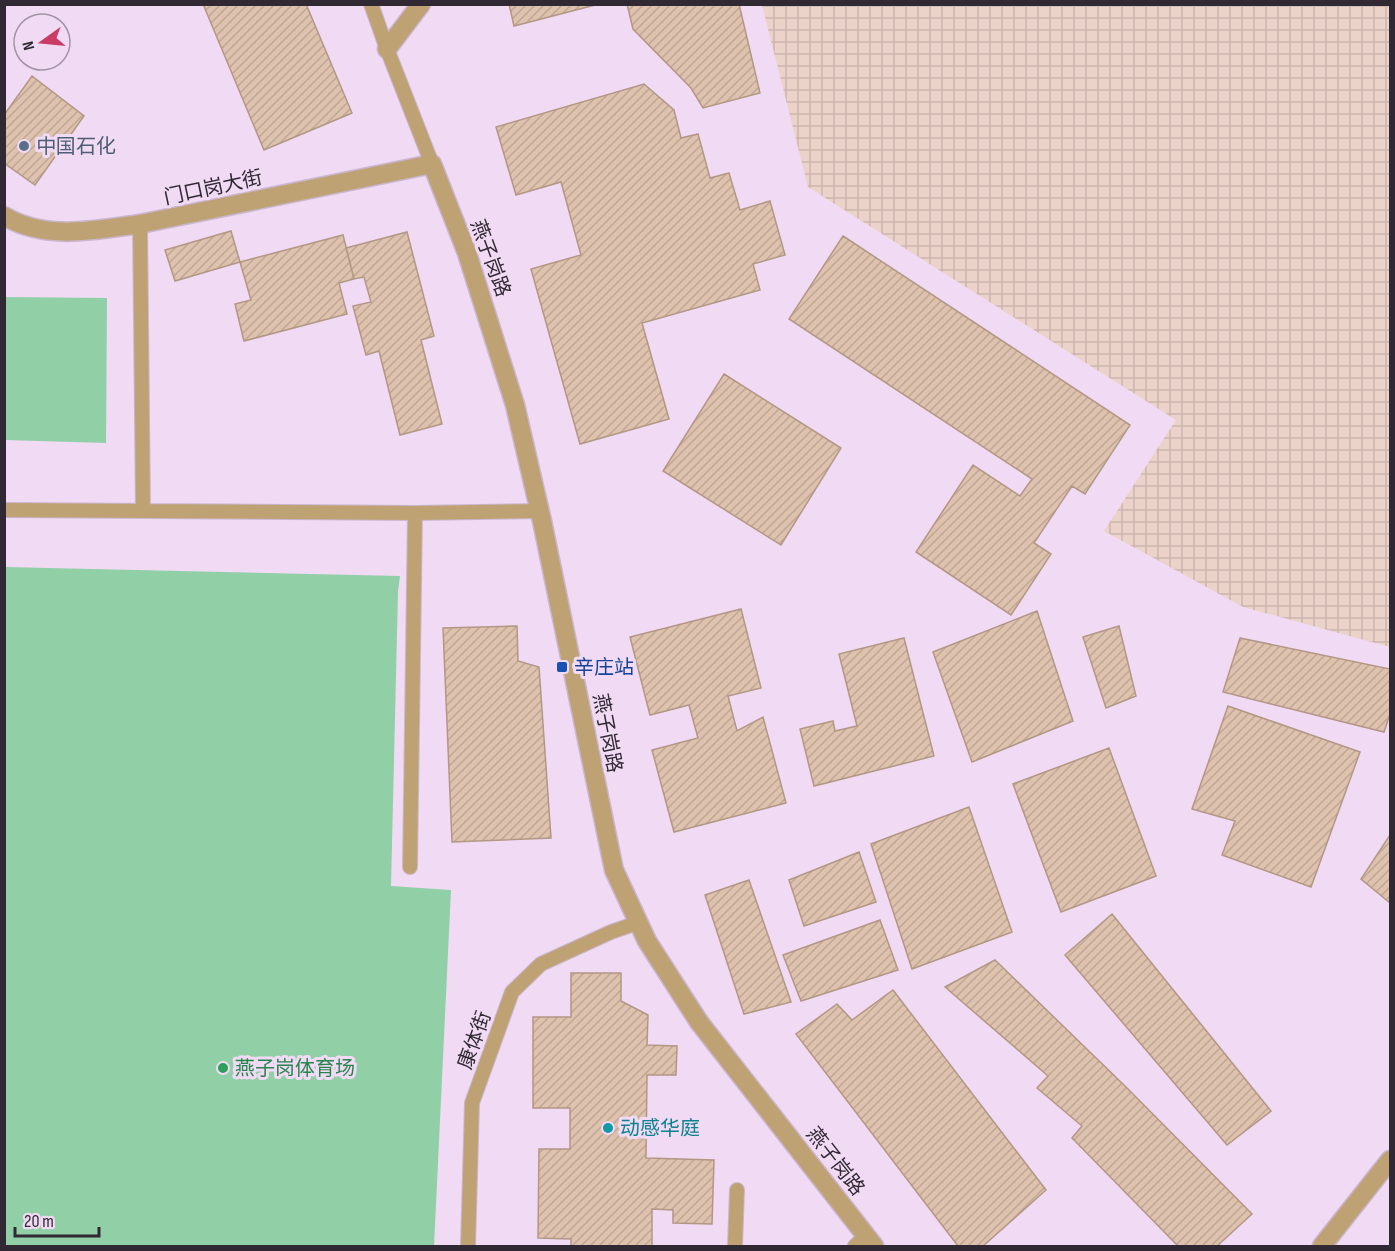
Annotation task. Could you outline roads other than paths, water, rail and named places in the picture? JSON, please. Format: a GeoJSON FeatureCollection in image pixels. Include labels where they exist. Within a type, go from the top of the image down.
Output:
{"type":"FeatureCollection","features":[{"type":"Feature","properties":{"kind":"street"},"geometry":{"type":"LineString","coordinates":[[387,49],[421,4]]}},
{"type":"Feature","properties":{"kind":"street","name":"门口岗大街"},"geometry":{"type":"LineString","coordinates":[[4,216],[31,227],[61,232],[140,225],[432,164]]}},
{"type":"Feature","properties":{"kind":"street","name":"燕子岗路"},"geometry":{"type":"LineString","coordinates":[[432,164],[467,253],[515,405],[540,511],[614,870],[638,923],[672,983],[865,1243]]}},
{"type":"Feature","properties":{"kind":"street"},"geometry":{"type":"LineString","coordinates":[[1322,1246],[1390,1160]]}},
{"type":"Feature","properties":{"kind":"lane"},"geometry":{"type":"LineString","coordinates":[[371,4],[432,164]]}},
{"type":"Feature","properties":{"kind":"lane"},"geometry":{"type":"LineString","coordinates":[[140,225],[143,511]]}},
{"type":"Feature","properties":{"kind":"lane"},"geometry":{"type":"LineString","coordinates":[[4,510],[415,513],[540,511]]}},
{"type":"Feature","properties":{"kind":"lane"},"geometry":{"type":"LineString","coordinates":[[410,867],[415,513]]}},
{"type":"Feature","properties":{"kind":"lane","name":"康体街"},"geometry":{"type":"LineString","coordinates":[[468,1246],[472,1103],[513,992],[541,964],[611,932],[638,923]]}},
{"type":"Feature","properties":{"kind":"lane"},"geometry":{"type":"LineString","coordinates":[[735,1246],[737,1190]]}},
{"type":"Feature","properties":{"kind":"place","name":"中国石化"},"geometry":{"type":"Point","coordinates":[24,146]}},
{"type":"Feature","properties":{"kind":"place","name":"辛庄站"},"geometry":{"type":"Point","coordinates":[562,667]}},
{"type":"Feature","properties":{"kind":"place","name":"燕子岗体育场"},"geometry":{"type":"Point","coordinates":[223,1068]}},
{"type":"Feature","properties":{"kind":"place","name":"动感华庭"},"geometry":{"type":"Point","coordinates":[608,1128]}}]}
